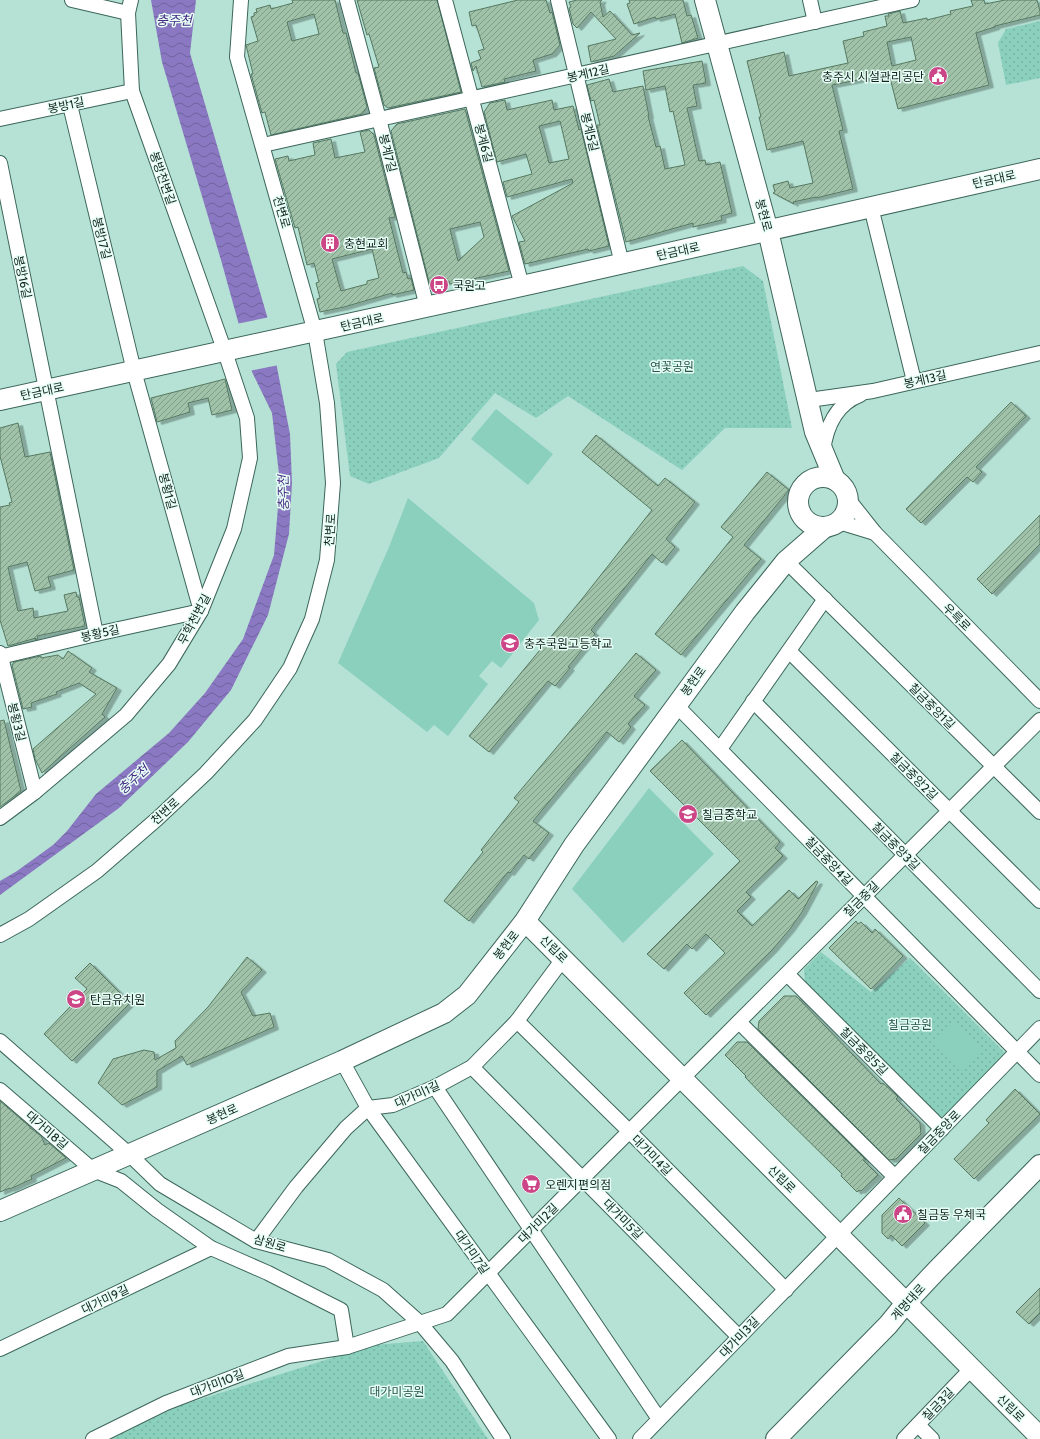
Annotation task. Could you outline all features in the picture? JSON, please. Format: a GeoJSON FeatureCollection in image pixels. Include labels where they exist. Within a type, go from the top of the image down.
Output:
{"type":"FeatureCollection","features":[{"type":"Feature","properties":{"kind":"street"},"geometry":{"type":"LineString","coordinates":[[72,0],[130,7]]}},
{"type":"Feature","properties":{"kind":"street","name":"천변로"},"geometry":{"type":"LineString","coordinates":[[0,935],[29,919],[97,871],[206,773],[255,720],[290,668],[312,619],[327,560],[333,483],[328,403],[315,332],[237,57],[241,0]]}},
{"type":"Feature","properties":{"kind":"street","name":"봉계7길"},"geometry":{"type":"LineString","coordinates":[[347,0],[427,307]]}},
{"type":"Feature","properties":{"kind":"street","name":"봉계6길"},"geometry":{"type":"LineString","coordinates":[[445,0],[522,286]]}},
{"type":"Feature","properties":{"kind":"street","name":"봉계5길"},"geometry":{"type":"LineString","coordinates":[[558,0],[622,264]]}},
{"type":"Feature","properties":{"kind":"street","name":"봉현로"},"geometry":{"type":"LineString","coordinates":[[705,0],[768,231],[809,400],[815,432],[835,480]]}},
{"type":"Feature","properties":{"kind":"street"},"geometry":{"type":"LineString","coordinates":[[810,0],[815,22]]}},
{"type":"Feature","properties":{"kind":"street","name":"봉계12길"},"geometry":{"type":"LineString","coordinates":[[263,145],[912,0]]}},
{"type":"Feature","properties":{"kind":"street","name":"봉방천변길"},"geometry":{"type":"LineString","coordinates":[[130,7],[132,91],[225,352]]}},
{"type":"Feature","properties":{"kind":"street","name":"봉방1길"},"geometry":{"type":"LineString","coordinates":[[0,120],[132,91]]}},
{"type":"Feature","properties":{"kind":"street","name":"봉방17길"},"geometry":{"type":"LineString","coordinates":[[70,105],[134,371]]}},
{"type":"Feature","properties":{"kind":"street","name":"봉방16길"},"geometry":{"type":"LineString","coordinates":[[0,163],[96,634]]}},
{"type":"Feature","properties":{"kind":"street","name":"탄금대로"},"geometry":{"type":"LineString","coordinates":[[0,400],[622,264],[1040,169]]}},
{"type":"Feature","properties":{"kind":"street"},"geometry":{"type":"LineString","coordinates":[[871,208],[914,381]]}},
{"type":"Feature","properties":{"kind":"street","name":"무학천변길"},"geometry":{"type":"LineString","coordinates":[[0,818],[35,792],[126,715],[169,664],[201,611],[234,529],[250,458],[247,418],[225,352]]}},
{"type":"Feature","properties":{"kind":"street","name":"봉계13길"},"geometry":{"type":"LineString","coordinates":[[809,400],[874,390],[1040,353]]}},
{"type":"Feature","properties":{"kind":"street","name":"봉황1길"},"geometry":{"type":"LineString","coordinates":[[134,371],[201,611]]}},
{"type":"Feature","properties":{"kind":"street"},"geometry":{"type":"LineString","coordinates":[[823,451],[825,436],[829,424],[840,409],[851,399],[874,390]]}},
{"type":"Feature","properties":{"kind":"street","name":"봉현로"},"geometry":{"type":"LineString","coordinates":[[810,480],[815,432]]}},
{"type":"Feature","properties":{"kind":"street"},"geometry":{"type":"LineString","coordinates":[[818,477],[827,477],[835,480],[846,491],[848,508],[844,515],[832,524],[818,527],[811,524],[801,515],[798,508],[800,492],[804,485],[810,480],[818,477]]}},
{"type":"Feature","properties":{"kind":"street","name":"우륵로"},"geometry":{"type":"LineString","coordinates":[[848,499],[874,533],[1040,701]]}},
{"type":"Feature","properties":{"kind":"street","name":"봉현로"},"geometry":{"type":"LineString","coordinates":[[786,561],[801,515]]}},
{"type":"Feature","properties":{"kind":"street","name":"봉현로"},"geometry":{"type":"LineString","coordinates":[[0,1211],[342,1061],[444,1013],[467,995],[525,921],[574,846],[745,612],[786,561],[832,524]]}},
{"type":"Feature","properties":{"kind":"street","name":"우륵로"},"geometry":{"type":"LineString","coordinates":[[832,524],[874,533]]}},
{"type":"Feature","properties":{"kind":"street","name":"칠금중앙1길"},"geometry":{"type":"LineString","coordinates":[[786,561],[1040,812]]}},
{"type":"Feature","properties":{"kind":"street"},"geometry":{"type":"LineString","coordinates":[[720,749],[825,599]]}},
{"type":"Feature","properties":{"kind":"street","name":"봉황5길"},"geometry":{"type":"LineString","coordinates":[[0,655],[201,611]]}},
{"type":"Feature","properties":{"kind":"street","name":"칠금중앙2길"},"geometry":{"type":"LineString","coordinates":[[789,651],[1040,901]]}},
{"type":"Feature","properties":{"kind":"street","name":"봉황3길"},"geometry":{"type":"LineString","coordinates":[[0,655],[35,792]]}},
{"type":"Feature","properties":{"kind":"street","name":"칠금중앙3길"},"geometry":{"type":"LineString","coordinates":[[753,701],[1040,991]]}},
{"type":"Feature","properties":{"kind":"street","name":"칠금중앙4길"},"geometry":{"type":"LineString","coordinates":[[676,705],[1040,1076]]}},
{"type":"Feature","properties":{"kind":"street","name":"칠금중길"},"geometry":{"type":"LineString","coordinates":[[682,1078],[1040,720]]}},
{"type":"Feature","properties":{"kind":"street","name":"신립로"},"geometry":{"type":"LineString","coordinates":[[525,921],[1040,1437]]}},
{"type":"Feature","properties":{"kind":"street","name":"대가미1길"},"geometry":{"type":"LineString","coordinates":[[368,1108],[393,1105],[435,1087],[472,1067],[517,1021],[563,959]]}},
{"type":"Feature","properties":{"kind":"street","name":"칠금중앙5길"},"geometry":{"type":"LineString","coordinates":[[786,974],[942,1129]]}},
{"type":"Feature","properties":{"kind":"street","name":"대가미4길"},"geometry":{"type":"LineString","coordinates":[[517,1021],[629,1131],[786,1290]]}},
{"type":"Feature","properties":{"kind":"street"},"geometry":{"type":"LineString","coordinates":[[739,1022],[895,1177]]}},
{"type":"Feature","properties":{"kind":"street","name":"칠금중앙로"},"geometry":{"type":"LineString","coordinates":[[839,1235],[1040,1028]]}},
{"type":"Feature","properties":{"kind":"street","name":"삼원로"},"geometry":{"type":"LineString","coordinates":[[0,1041],[130,1155],[160,1184],[256,1241],[328,1260],[383,1290],[420,1323],[452,1362],[503,1439]]}},
{"type":"Feature","properties":{"kind":"street","name":"대가미7길"},"geometry":{"type":"LineString","coordinates":[[342,1061],[368,1108],[487,1274],[609,1439]]}},
{"type":"Feature","properties":{"kind":"street","name":"대가미5길"},"geometry":{"type":"LineString","coordinates":[[472,1067],[739,1337]]}},
{"type":"Feature","properties":{"kind":"street","name":"대가미2길"},"geometry":{"type":"LineString","coordinates":[[420,1323],[447,1314],[682,1078]]}},
{"type":"Feature","properties":{"kind":"street"},"geometry":{"type":"LineString","coordinates":[[435,1087],[659,1419]]}},
{"type":"Feature","properties":{"kind":"street","name":"대가미8길"},"geometry":{"type":"LineString","coordinates":[[0,1090],[93,1170]]}},
{"type":"Feature","properties":{"kind":"street"},"geometry":{"type":"LineString","coordinates":[[256,1241],[296,1186],[346,1128],[368,1108]]}},
{"type":"Feature","properties":{"kind":"street","name":"계명대로"},"geometry":{"type":"LineString","coordinates":[[776,1439],[888,1326],[906,1303],[1040,1165]]}},
{"type":"Feature","properties":{"kind":"street"},"geometry":{"type":"LineString","coordinates":[[93,1170],[121,1181],[211,1248],[268,1273],[341,1310],[347,1346]]}},
{"type":"Feature","properties":{"kind":"street","name":"대가미3길"},"geometry":{"type":"LineString","coordinates":[[640,1439],[839,1235]]}},
{"type":"Feature","properties":{"kind":"street","name":"대가미9길"},"geometry":{"type":"LineString","coordinates":[[0,1349],[211,1248]]}},
{"type":"Feature","properties":{"kind":"street","name":"대가미10길"},"geometry":{"type":"LineString","coordinates":[[93,1439],[166,1403],[288,1356],[347,1346],[420,1323]]}},
{"type":"Feature","properties":{"kind":"street","name":"칠금3길"},"geometry":{"type":"LineString","coordinates":[[904,1439],[972,1368]]}},
{"type":"Feature","properties":{"kind":"street"},"geometry":{"type":"LineString","coordinates":[[918,1424],[932,1439]]}},
{"type":"Feature","properties":{"kind":"green space"},"geometry":{"type":"Polygon","coordinates":[[[1040,21],[1040,78],[1006,85],[998,43],[1006,29],[1040,21]]]}},
{"type":"Feature","properties":{"kind":"green space","name":"연꽃공원"},"geometry":{"type":"Polygon","coordinates":[[[743,266],[763,281],[792,428],[725,428],[682,470],[568,396],[536,418],[495,393],[439,458],[369,484],[350,476],[336,364],[347,352],[743,266]]]}},
{"type":"Feature","properties":{"kind":"green space"},"geometry":{"type":"Polygon","coordinates":[[[496,409],[553,454],[528,485],[471,439],[496,409]]]}},
{"type":"Feature","properties":{"kind":"green space"},"geometry":{"type":"Polygon","coordinates":[[[408,498],[534,603],[539,620],[501,668],[492,661],[479,676],[488,684],[448,736],[434,725],[427,732],[338,663],[389,547],[408,498]]]}},
{"type":"Feature","properties":{"kind":"green space"},"geometry":{"type":"Polygon","coordinates":[[[649,788],[714,854],[623,943],[572,889],[649,788]]]}},
{"type":"Feature","properties":{"kind":"green space","name":"칠금공원"},"geometry":{"type":"Polygon","coordinates":[[[821,952],[871,992],[910,958],[1007,1055],[941,1121],[805,985],[804,969],[821,952]]]}},
{"type":"Feature","properties":{"kind":"green space"},"geometry":{"type":"Polygon","coordinates":[[[955,1023],[983,1051],[961,1072],[933,1044],[955,1023]]]}},
{"type":"Feature","properties":{"kind":"green space","name":"대가미공원"},"geometry":{"type":"Polygon","coordinates":[[[423,1341],[488,1439],[109,1439],[179,1406],[373,1345],[423,1341]]]}},
{"type":"Feature","properties":{"kind":"water","name":"충주천"},"geometry":{"type":"Polygon","coordinates":[[[151,0],[196,0],[190,53],[267,316],[290,434],[292,483],[289,534],[268,615],[231,690],[188,742],[119,808],[0,895],[0,881],[17,871],[53,845],[67,831],[96,794],[169,733],[205,693],[243,639],[274,555],[280,483],[272,413],[252,372],[221,260],[162,62],[151,0]]]}},
{"type":"Feature","properties":{"kind":"pier"},"geometry":{"type":"Polygon","coordinates":[[[270,317],[279,365],[249,371],[236,324],[270,317]]]}},
{"type":"Feature","properties":{"kind":"building"},"geometry":{"type":"Polygon","coordinates":[[[292,0],[335,0],[343,33],[346,33],[356,73],[358,73],[367,107],[362,114],[271,135],[265,112],[262,113],[251,74],[253,74],[246,45],[258,41],[251,17],[257,12],[256,9],[270,5],[271,9],[293,3],[292,0]],[[314,14],[287,22],[292,41],[319,34],[314,14]]]}},
{"type":"Feature","properties":{"kind":"building"},"geometry":{"type":"Polygon","coordinates":[[[357,0],[437,0],[461,92],[388,108],[384,105],[374,68],[379,67],[369,34],[367,35],[357,0]]]}},
{"type":"Feature","properties":{"kind":"building"},"geometry":{"type":"Polygon","coordinates":[[[518,0],[546,0],[550,13],[552,12],[560,45],[552,54],[533,60],[536,71],[504,79],[505,82],[482,87],[476,66],[473,71],[471,63],[481,59],[478,51],[484,49],[476,25],[472,26],[469,12],[518,0]]]}},
{"type":"Feature","properties":{"kind":"building"},"geometry":{"type":"Polygon","coordinates":[[[577,0],[602,0],[600,2],[603,17],[610,11],[632,35],[640,33],[614,56],[591,62],[588,46],[616,39],[591,12],[577,28],[573,24],[569,2],[577,0]]]}},
{"type":"Feature","properties":{"kind":"building"},"geometry":{"type":"Polygon","coordinates":[[[629,0],[683,0],[687,16],[691,15],[698,38],[682,43],[675,14],[656,19],[655,17],[634,24],[627,4],[630,3],[629,0]]]}},
{"type":"Feature","properties":{"kind":"building"},"geometry":{"type":"Polygon","coordinates":[[[971,0],[984,0],[985,4],[1005,0],[1037,0],[1040,11],[1040,15],[995,26],[976,33],[989,85],[898,109],[889,74],[832,85],[843,130],[839,131],[853,189],[793,202],[794,204],[773,193],[775,192],[773,185],[788,181],[790,188],[813,183],[803,141],[767,150],[759,117],[761,117],[747,61],[784,52],[789,76],[848,63],[843,41],[864,36],[863,32],[887,26],[885,16],[889,16],[888,14],[900,11],[903,23],[927,18],[927,20],[951,14],[950,11],[973,6],[971,0]],[[911,37],[887,42],[892,66],[916,60],[911,37]]]}},
{"type":"Feature","properties":{"kind":"building"},"geometry":{"type":"Polygon","coordinates":[[[702,61],[706,83],[693,85],[697,106],[687,108],[699,161],[705,160],[706,165],[720,162],[732,213],[721,216],[722,220],[693,227],[693,223],[626,242],[597,125],[600,125],[594,100],[591,101],[587,85],[609,79],[613,92],[643,86],[648,116],[656,147],[660,146],[665,169],[685,165],[673,111],[670,112],[665,86],[646,90],[643,71],[702,61]]]}},
{"type":"Feature","properties":{"kind":"building"},"geometry":{"type":"Polygon","coordinates":[[[505,100],[507,110],[552,100],[554,110],[573,106],[579,130],[581,129],[609,246],[589,251],[588,249],[525,264],[519,242],[525,241],[512,216],[573,183],[572,179],[507,197],[503,182],[532,174],[526,154],[497,162],[484,112],[490,103],[505,100]],[[560,121],[539,126],[549,163],[569,159],[560,121]]]}},
{"type":"Feature","properties":{"kind":"building"},"geometry":{"type":"Polygon","coordinates":[[[465,109],[509,271],[450,284],[449,281],[430,286],[391,131],[397,124],[465,109]],[[480,222],[450,229],[458,261],[484,237],[480,222]]]}},
{"type":"Feature","properties":{"kind":"building"},"geometry":{"type":"Polygon","coordinates":[[[369,130],[374,135],[395,217],[389,218],[403,273],[406,272],[408,279],[411,278],[414,290],[392,295],[392,293],[344,307],[320,312],[317,299],[320,298],[316,283],[319,282],[314,263],[307,265],[298,227],[295,228],[275,159],[288,156],[289,161],[315,155],[313,143],[331,139],[335,158],[365,152],[360,132],[369,130]],[[372,249],[332,259],[341,291],[367,284],[367,281],[379,278],[372,249]]]}},
{"type":"Feature","properties":{"kind":"building"},"geometry":{"type":"Polygon","coordinates":[[[225,379],[232,410],[212,415],[208,398],[188,403],[190,412],[157,422],[151,398],[225,379]]]}},
{"type":"Feature","properties":{"kind":"building"},"geometry":{"type":"Polygon","coordinates":[[[1011,402],[1026,416],[976,467],[982,472],[973,482],[967,477],[921,523],[906,509],[1011,402]]]}},
{"type":"Feature","properties":{"kind":"building"},"geometry":{"type":"Polygon","coordinates":[[[18,423],[25,457],[50,452],[74,570],[48,577],[51,587],[35,591],[27,562],[8,567],[18,611],[33,608],[34,618],[68,611],[64,595],[76,592],[77,597],[79,597],[85,626],[37,636],[38,639],[35,640],[36,638],[8,646],[0,620],[0,507],[10,505],[9,503],[12,502],[0,456],[0,428],[18,423]]]}},
{"type":"Feature","properties":{"kind":"building"},"geometry":{"type":"Polygon","coordinates":[[[596,435],[658,486],[665,478],[695,502],[666,539],[675,547],[662,563],[652,554],[591,630],[595,634],[568,667],[570,668],[555,686],[548,681],[489,752],[469,736],[582,599],[652,510],[582,452],[596,435]]]}},
{"type":"Feature","properties":{"kind":"building"},"geometry":{"type":"Polygon","coordinates":[[[767,472],[789,490],[744,545],[761,559],[681,655],[655,634],[733,537],[721,527],[767,472]]]}},
{"type":"Feature","properties":{"kind":"building"},"geometry":{"type":"Polygon","coordinates":[[[1040,515],[1040,544],[992,594],[977,579],[1040,515]]]}},
{"type":"Feature","properties":{"kind":"building"},"geometry":{"type":"Polygon","coordinates":[[[68,651],[92,668],[89,672],[117,688],[102,714],[105,717],[42,773],[35,759],[33,749],[96,694],[79,683],[56,692],[57,694],[31,703],[32,707],[23,709],[12,665],[14,662],[41,656],[41,658],[58,655],[63,659],[68,651]]]}},
{"type":"Feature","properties":{"kind":"building"},"geometry":{"type":"Polygon","coordinates":[[[636,653],[656,670],[634,696],[645,705],[628,724],[631,727],[619,742],[607,732],[533,821],[549,833],[529,859],[524,855],[510,873],[508,872],[469,921],[444,901],[483,852],[481,850],[519,802],[514,798],[636,653]]]}},
{"type":"Feature","properties":{"kind":"building"},"geometry":{"type":"Polygon","coordinates":[[[4,720],[21,791],[0,807],[0,721],[4,720]]]}},
{"type":"Feature","properties":{"kind":"building"},"geometry":{"type":"Polygon","coordinates":[[[682,740],[780,842],[775,848],[783,856],[746,892],[751,897],[737,911],[752,926],[789,890],[798,899],[816,881],[818,882],[802,912],[790,929],[772,950],[706,1015],[684,993],[725,953],[706,934],[692,949],[687,944],[664,969],[647,954],[740,861],[650,771],[682,740]]]}},
{"type":"Feature","properties":{"kind":"building"},"geometry":{"type":"Polygon","coordinates":[[[856,921],[858,924],[861,922],[872,933],[875,929],[903,956],[871,989],[829,948],[856,921]]]}},
{"type":"Feature","properties":{"kind":"building"},"geometry":{"type":"Polygon","coordinates":[[[247,957],[262,970],[241,992],[253,1016],[270,1013],[274,1027],[187,1065],[182,1056],[157,1071],[157,1087],[122,1105],[98,1083],[113,1059],[144,1050],[154,1052],[155,1060],[176,1048],[175,1041],[208,1007],[247,957]]]}},
{"type":"Feature","properties":{"kind":"building","name":"탄금유치원"},"geometry":{"type":"Polygon","coordinates":[[[90,963],[130,1003],[72,1061],[44,1034],[87,989],[75,978],[90,963]]]}},
{"type":"Feature","properties":{"kind":"building"},"geometry":{"type":"Polygon","coordinates":[[[784,996],[796,996],[881,1084],[883,1083],[898,1097],[896,1099],[920,1123],[921,1134],[896,1159],[889,1160],[758,1029],[759,1021],[784,996]]]}},
{"type":"Feature","properties":{"kind":"building"},"geometry":{"type":"Polygon","coordinates":[[[737,1042],[747,1042],[866,1160],[863,1160],[878,1175],[861,1191],[859,1190],[857,1192],[841,1176],[842,1174],[766,1099],[725,1055],[737,1042]]]}},
{"type":"Feature","properties":{"kind":"building"},"geometry":{"type":"Polygon","coordinates":[[[1015,1089],[1040,1114],[974,1179],[954,1159],[989,1123],[986,1120],[1015,1089]]]}},
{"type":"Feature","properties":{"kind":"building"},"geometry":{"type":"Polygon","coordinates":[[[0,1101],[41,1136],[45,1145],[49,1143],[66,1158],[31,1176],[32,1179],[0,1192],[0,1101]]]}},
{"type":"Feature","properties":{"kind":"building"},"geometry":{"type":"Polygon","coordinates":[[[899,1198],[925,1223],[902,1246],[891,1235],[888,1239],[882,1233],[882,1215],[899,1198]]]}},
{"type":"Feature","properties":{"kind":"building"},"geometry":{"type":"Polygon","coordinates":[[[1040,1288],[1040,1313],[1029,1324],[1016,1312],[1040,1288]]]}},
{"type":"Feature","properties":{"kind":"place","name":"충주시 시설관리공단"},"geometry":{"type":"Point","coordinates":[938,76]}},
{"type":"Feature","properties":{"kind":"place","name":"충현교회"},"geometry":{"type":"Point","coordinates":[330,243]}},
{"type":"Feature","properties":{"kind":"place","name":"국원고"},"geometry":{"type":"Point","coordinates":[439,285]}},
{"type":"Feature","properties":{"kind":"place","name":"충주국원고등학교"},"geometry":{"type":"Point","coordinates":[510,643]}},
{"type":"Feature","properties":{"kind":"place","name":"칠금중학교"},"geometry":{"type":"Point","coordinates":[688,814]}},
{"type":"Feature","properties":{"kind":"place","name":"탄금유치원"},"geometry":{"type":"Point","coordinates":[76,999]}},
{"type":"Feature","properties":{"kind":"place","name":"오렌지편의점"},"geometry":{"type":"Point","coordinates":[531,1184]}},
{"type":"Feature","properties":{"kind":"place","name":"칠금동 우체국"},"geometry":{"type":"Point","coordinates":[903,1214]}}]}
